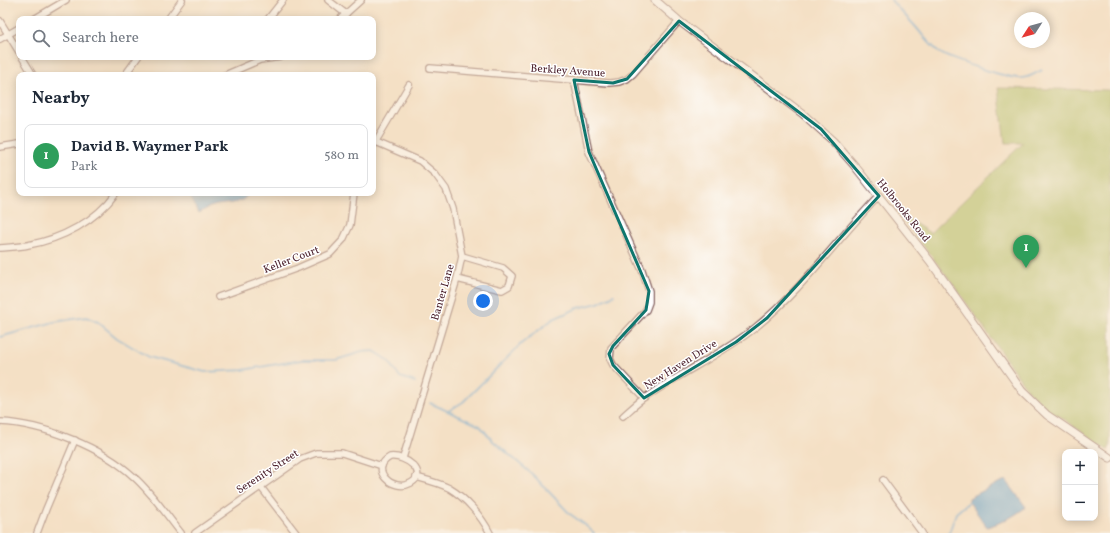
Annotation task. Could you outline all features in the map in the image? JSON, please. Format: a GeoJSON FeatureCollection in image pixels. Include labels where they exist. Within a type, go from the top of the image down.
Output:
{"type":"FeatureCollection","features":[{"type":"Feature","properties":{"kind":"street"},"geometry":{"type":"LineString","coordinates":[[39,16],[66,0]]}},
{"type":"Feature","properties":{"kind":"street"},"geometry":{"type":"LineString","coordinates":[[170,16],[182,0]]}},
{"type":"Feature","properties":{"kind":"street"},"geometry":{"type":"LineString","coordinates":[[271,16],[284,0]]}},
{"type":"Feature","properties":{"kind":"street"},"geometry":{"type":"LineString","coordinates":[[328,0],[346,14]]}},
{"type":"Feature","properties":{"kind":"street"},"geometry":{"type":"LineString","coordinates":[[344,16],[361,0]]}},
{"type":"Feature","properties":{"kind":"street","name":"Holbrooks Road"},"geometry":{"type":"LineString","coordinates":[[654,0],[679,21],[821,129],[879,196],[930,260],[1022,391],[1047,415],[1110,458]]}},
{"type":"Feature","properties":{"kind":"street","name":"Berkley Avenue"},"geometry":{"type":"LineString","coordinates":[[430,68],[613,83],[626,79],[643,64],[679,21]]}},
{"type":"Feature","properties":{"kind":"street"},"geometry":{"type":"LineString","coordinates":[[0,22],[16,48]]}},
{"type":"Feature","properties":{"kind":"street"},"geometry":{"type":"LineString","coordinates":[[0,39],[16,30]]}},
{"type":"Feature","properties":{"kind":"street"},"geometry":{"type":"LineString","coordinates":[[24,60],[31,72]]}},
{"type":"Feature","properties":{"kind":"street"},"geometry":{"type":"LineString","coordinates":[[126,72],[136,60]]}},
{"type":"Feature","properties":{"kind":"street"},"geometry":{"type":"LineString","coordinates":[[230,72],[256,60]]}},
{"type":"Feature","properties":{"kind":"street","name":"New Haven Drive"},"geometry":{"type":"LineString","coordinates":[[574,80],[589,152],[642,270],[649,291],[649,302],[646,310],[612,346],[609,354],[613,365],[644,398],[736,342],[767,318],[796,289],[839,239],[879,196]]}},
{"type":"Feature","properties":{"kind":"street"},"geometry":{"type":"LineString","coordinates":[[376,142],[409,85]]}},
{"type":"Feature","properties":{"kind":"street"},"geometry":{"type":"LineString","coordinates":[[0,147],[16,144]]}},
{"type":"Feature","properties":{"kind":"street","name":"Banter Lane"},"geometry":{"type":"LineString","coordinates":[[376,144],[420,161],[435,174],[446,189],[453,208],[462,256],[457,278],[403,458]]}},
{"type":"Feature","properties":{"kind":"street"},"geometry":{"type":"LineString","coordinates":[[0,248],[28,245],[53,238],[77,227],[89,221],[113,196]]}},
{"type":"Feature","properties":{"kind":"street","name":"Keller Court"},"geometry":{"type":"LineString","coordinates":[[218,297],[298,268],[330,254],[343,240],[350,225],[354,196]]}},
{"type":"Feature","properties":{"kind":"street"},"geometry":{"type":"LineString","coordinates":[[457,278],[502,290],[509,286],[512,276],[503,268],[462,256]]}},
{"type":"Feature","properties":{"kind":"street"},"geometry":{"type":"LineString","coordinates":[[623,416],[644,398]]}},
{"type":"Feature","properties":{"kind":"street"},"geometry":{"type":"LineString","coordinates":[[0,422],[12,423],[59,434],[75,440],[112,460],[134,477],[154,498],[181,533]]}},
{"type":"Feature","properties":{"kind":"street"},"geometry":{"type":"LineString","coordinates":[[37,533],[75,440]]}},
{"type":"Feature","properties":{"kind":"street","name":"Serenity Street"},"geometry":{"type":"LineString","coordinates":[[195,533],[300,459],[316,453],[342,454],[382,466]]}},
{"type":"Feature","properties":{"kind":"street"},"geometry":{"type":"LineString","coordinates":[[395,456],[403,458],[408,460],[415,467],[417,470],[416,477],[411,483],[397,485],[386,479],[383,475],[382,466],[383,462],[390,457],[395,456]]}},
{"type":"Feature","properties":{"kind":"street"},"geometry":{"type":"LineString","coordinates":[[416,477],[448,488],[459,495],[484,521],[490,533]]}},
{"type":"Feature","properties":{"kind":"street"},"geometry":{"type":"LineString","coordinates":[[883,480],[922,533]]}},
{"type":"Feature","properties":{"kind":"street"},"geometry":{"type":"LineString","coordinates":[[260,486],[296,533]]}},
{"type":"Feature","properties":{"kind":"highlighted area"},"geometry":{"type":"Polygon","coordinates":[[[679,21],[821,129],[879,196],[767,318],[736,342],[644,398],[613,365],[609,354],[613,346],[646,310],[649,291],[589,152],[574,80],[613,83],[627,79],[679,21]]]}},
{"type":"Feature","properties":{"kind":"green space"},"geometry":{"type":"Polygon","coordinates":[[[998,88],[1110,90],[1110,446],[1108,450],[1058,415],[1051,413],[1029,392],[953,284],[897,212],[930,233],[1023,143],[1005,143],[998,88]]]}},
{"type":"Feature","properties":{"kind":"water"},"geometry":{"type":"Polygon","coordinates":[[[190,196],[247,196],[238,202],[207,208],[199,213],[190,196]]]}},
{"type":"Feature","properties":{"kind":"water"},"geometry":{"type":"Polygon","coordinates":[[[1006,480],[1026,507],[1008,519],[987,527],[969,502],[969,498],[1006,480]]]}},
{"type":"Feature","properties":{"kind":"waterway"},"geometry":{"type":"LineString","coordinates":[[891,0],[930,44],[937,51],[948,57],[969,65],[1016,78],[1027,77],[1042,70]]}},
{"type":"Feature","properties":{"kind":"waterway"},"geometry":{"type":"LineString","coordinates":[[448,411],[463,402],[522,343],[553,319],[578,308],[598,303],[614,295]]}},
{"type":"Feature","properties":{"kind":"waterway"},"geometry":{"type":"LineString","coordinates":[[0,337],[54,322],[86,317],[98,322],[117,338],[149,357],[205,372],[243,370],[301,360],[336,360],[362,352],[374,351],[388,360],[400,377],[415,382]]}},
{"type":"Feature","properties":{"kind":"waterway"},"geometry":{"type":"LineString","coordinates":[[430,403],[480,426],[493,441],[533,475],[570,514],[594,533]]}},
{"type":"Feature","properties":{"kind":"waterway"},"geometry":{"type":"LineString","coordinates":[[949,533],[956,513],[969,502],[972,502]]}},
{"type":"Feature","properties":{"kind":"place","name":"David B. Waymer Park"},"geometry":{"type":"Point","coordinates":[1026,268]}}]}
